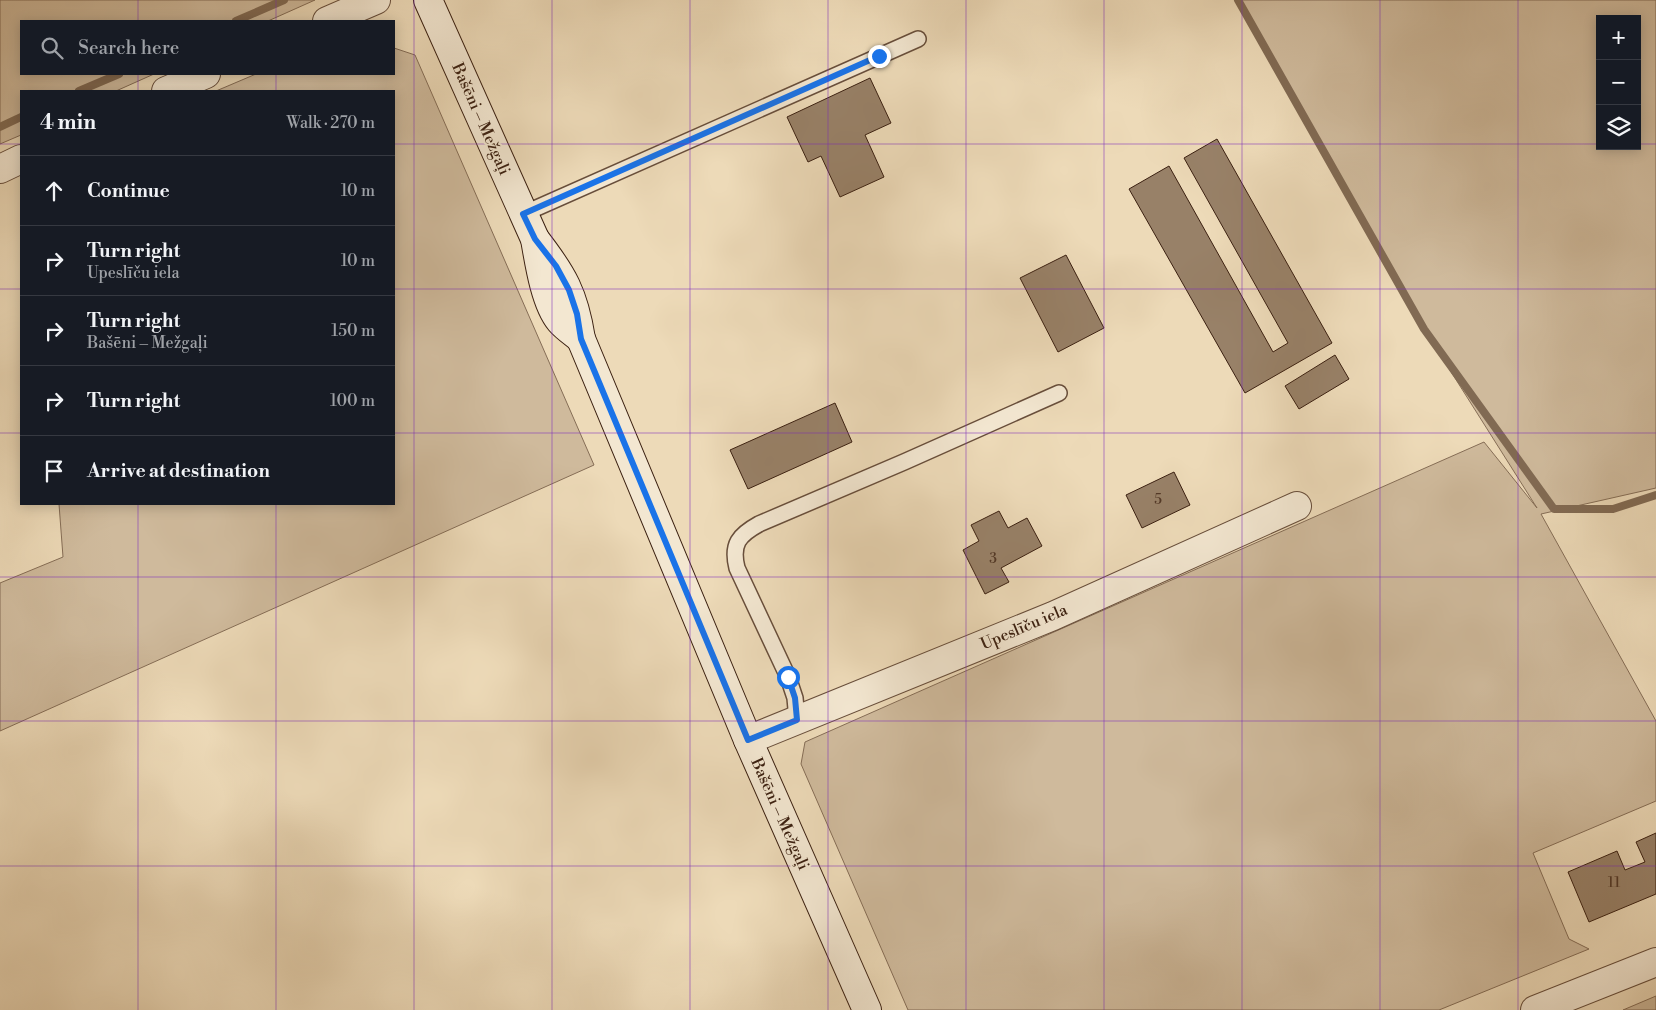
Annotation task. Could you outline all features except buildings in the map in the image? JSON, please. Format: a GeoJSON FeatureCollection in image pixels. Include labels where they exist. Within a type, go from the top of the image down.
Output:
{"type":"FeatureCollection","features":[{"type":"Feature","properties":{"kind":"street"},"geometry":{"type":"LineString","coordinates":[[329,20],[376,0]]}},
{"type":"Feature","properties":{"kind":"street","name":"Bašēni – Mežgaļi"},"geometry":{"type":"LineString","coordinates":[[428,0],[535,239],[556,266],[569,290],[577,314],[581,339],[748,740],[867,1010]]}},
{"type":"Feature","properties":{"kind":"street"},"geometry":{"type":"LineString","coordinates":[[168,90],[204,75]]}},
{"type":"Feature","properties":{"kind":"street"},"geometry":{"type":"LineString","coordinates":[[0,169],[20,159]]}},
{"type":"Feature","properties":{"kind":"street","name":"Upeslīču iela"},"geometry":{"type":"LineString","coordinates":[[748,740],[1054,616],[1297,506]]}},
{"type":"Feature","properties":{"kind":"street"},"geometry":{"type":"LineString","coordinates":[[1536,1010],[1656,962]]}},
{"type":"Feature","properties":{"kind":"lane"},"geometry":{"type":"LineString","coordinates":[[523,214],[918,39]]}},
{"type":"Feature","properties":{"kind":"lane"},"geometry":{"type":"LineString","coordinates":[[797,720],[795,698],[788,677],[737,568],[734,552],[739,538],[759,524],[1059,393]]}},
{"type":"Feature","properties":{"kind":"shaded area"},"geometry":{"type":"Polygon","coordinates":[[[0,0],[315,0],[270,20],[20,20],[20,75],[152,75],[118,90],[20,90],[20,135],[0,144],[0,0]]]}},
{"type":"Feature","properties":{"kind":"shaded area"},"geometry":{"type":"Polygon","coordinates":[[[1238,0],[1656,0],[1656,488],[1541,514],[1656,721],[1656,801],[1533,853],[1569,939],[1589,949],[1439,1010],[908,1010],[801,764],[805,742],[1484,442],[1537,508],[1424,329],[1238,0]]]}},
{"type":"Feature","properties":{"kind":"shaded area"},"geometry":{"type":"Polygon","coordinates":[[[395,48],[415,55],[594,465],[0,731],[0,583],[63,557],[59,505],[395,505],[395,90],[218,90],[254,75],[395,75],[395,48]]]}},
{"type":"Feature","properties":{"kind":"shaded area"},"geometry":{"type":"Polygon","coordinates":[[[1656,996],[1656,1010],[1623,1010],[1656,996]]]}},
{"type":"Feature","properties":{"kind":"waterway"},"geometry":{"type":"LineString","coordinates":[[238,20],[284,0]]}},
{"type":"Feature","properties":{"kind":"waterway"},"geometry":{"type":"LineString","coordinates":[[1238,0],[1424,329],[1554,509],[1613,509],[1656,495]]}},
{"type":"Feature","properties":{"kind":"waterway"},"geometry":{"type":"LineString","coordinates":[[81,90],[117,75]]}},
{"type":"Feature","properties":{"kind":"waterway"},"geometry":{"type":"LineString","coordinates":[[0,127],[20,117]]}},
{"type":"Feature","properties":{"kind":"route"},"geometry":{"type":"LineString","coordinates":[[788,677],[795,698],[797,720],[748,740],[581,339],[577,314],[569,290],[556,266],[535,239],[523,214],[879,56]]}}]}
